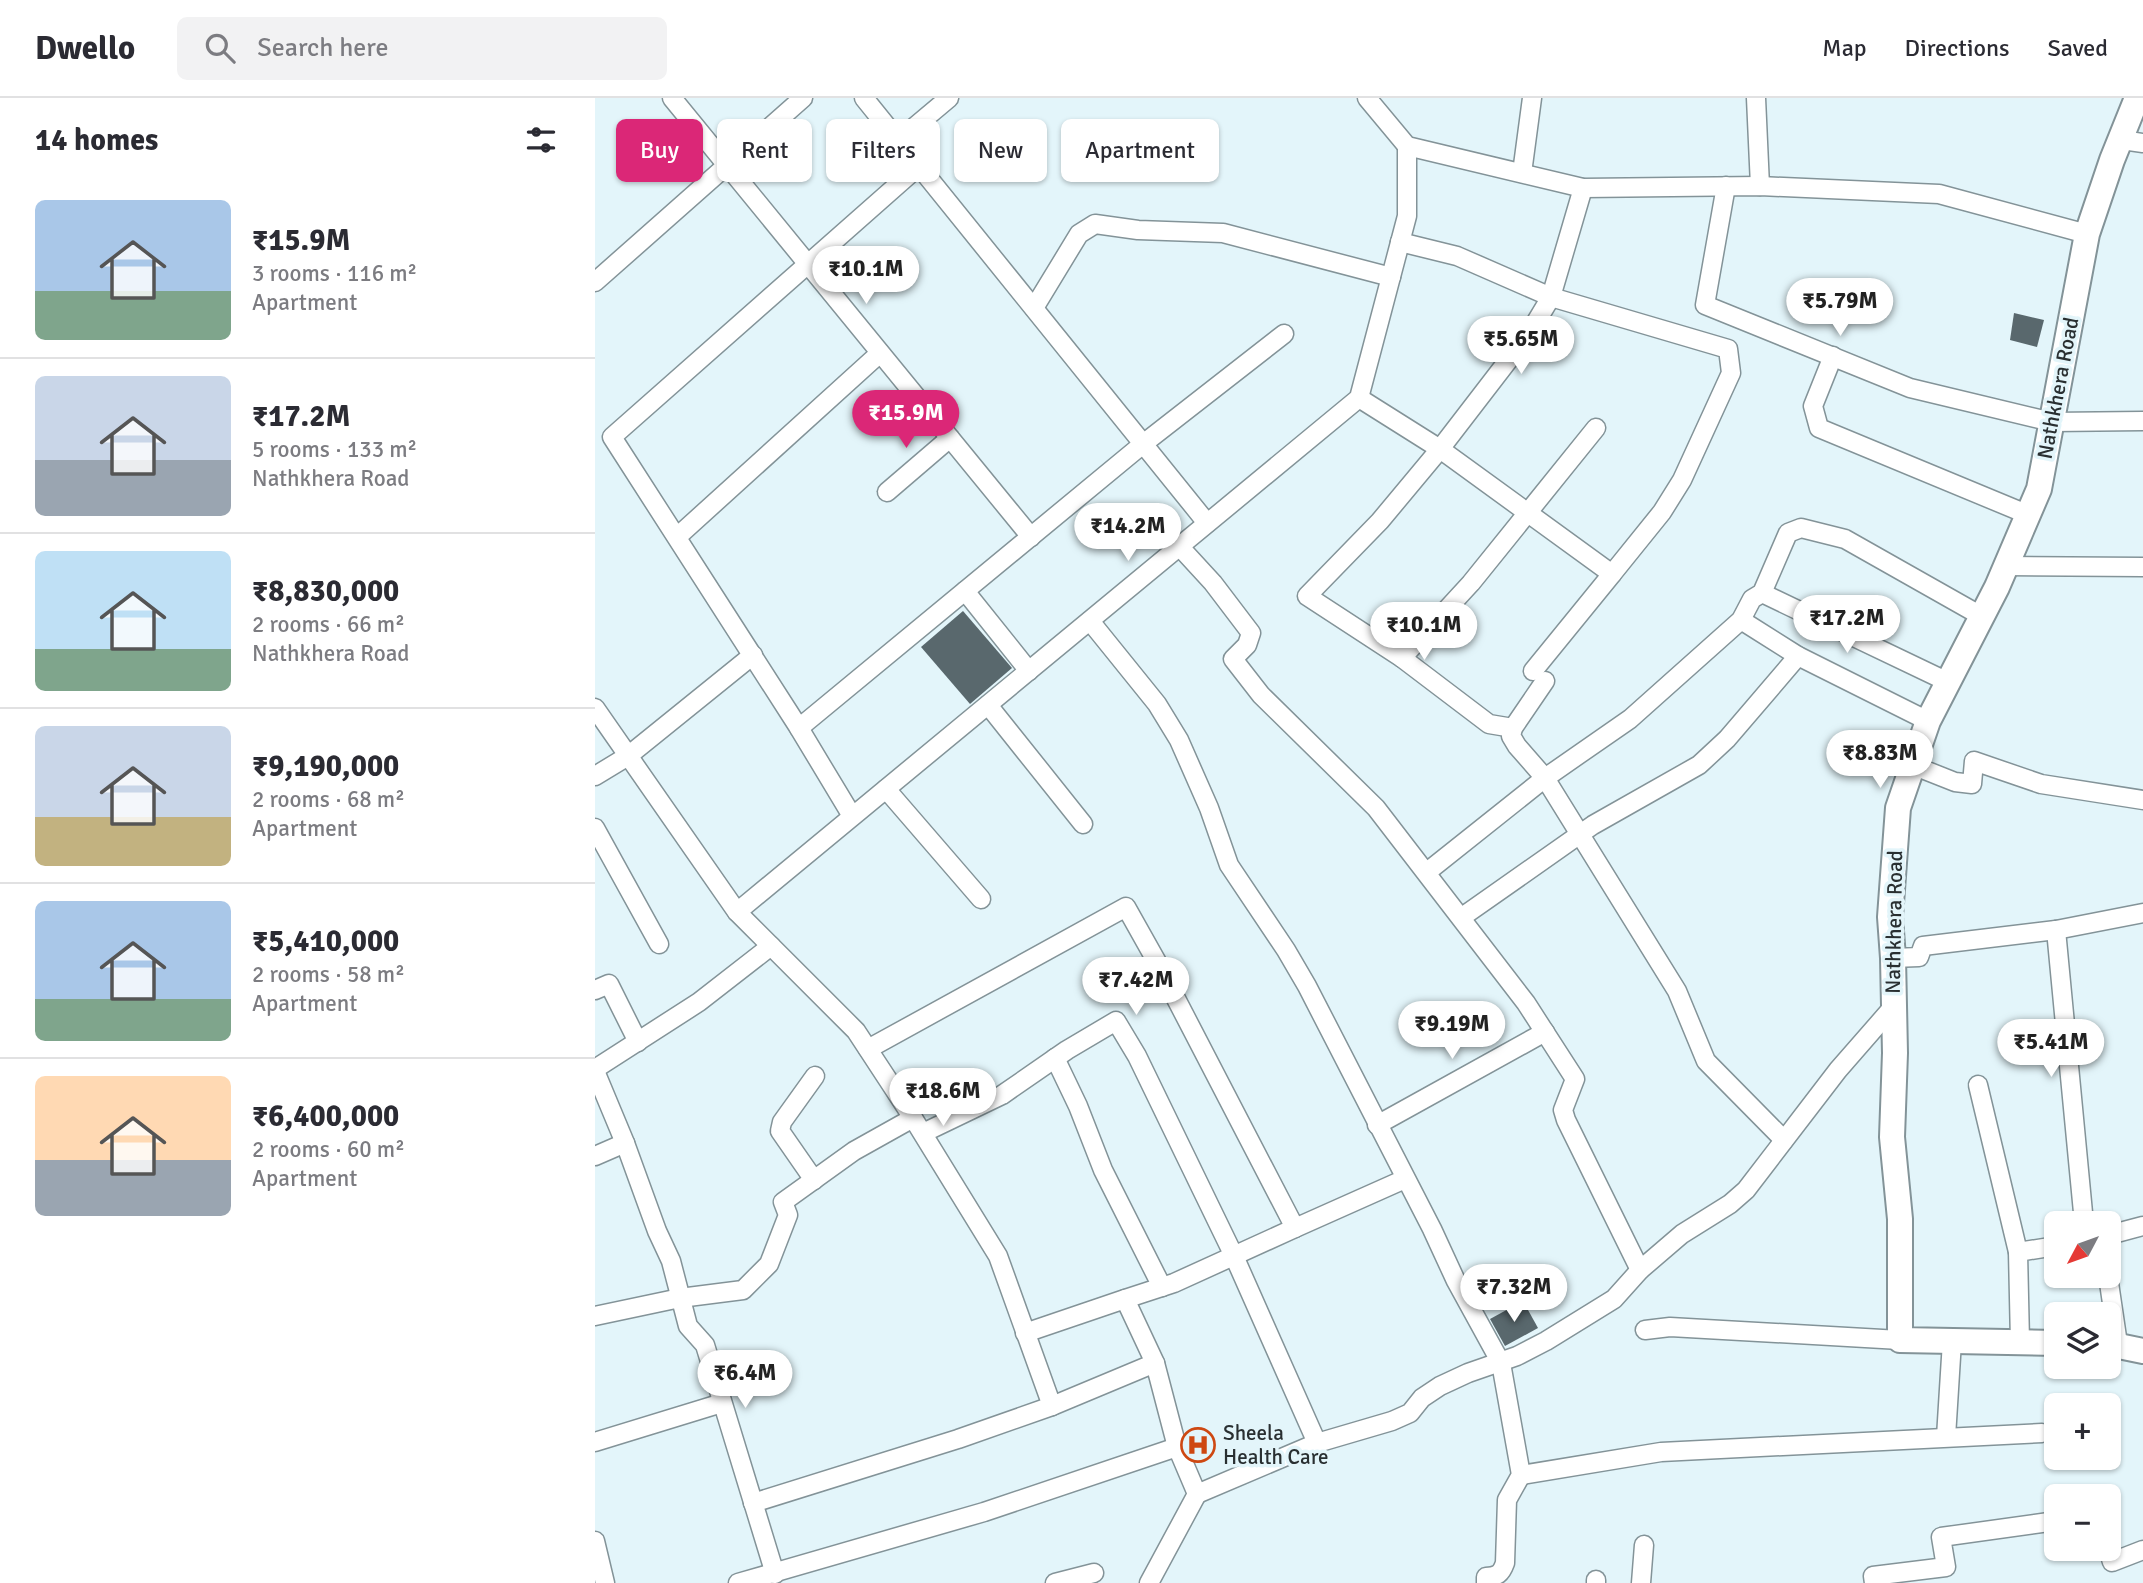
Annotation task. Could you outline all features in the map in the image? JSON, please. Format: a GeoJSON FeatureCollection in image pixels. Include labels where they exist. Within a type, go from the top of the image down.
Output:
{"type":"FeatureCollection","features":[{"type":"Feature","properties":{"kind":"street"},"geometry":{"type":"LineString","coordinates":[[672,98],[717,153]]}},
{"type":"Feature","properties":{"kind":"street"},"geometry":{"type":"LineString","coordinates":[[779,119],[803,98]]}},
{"type":"Feature","properties":{"kind":"street"},"geometry":{"type":"LineString","coordinates":[[865,98],[882,119]]}},
{"type":"Feature","properties":{"kind":"street"},"geometry":{"type":"LineString","coordinates":[[924,119],[949,98]]}},
{"type":"Feature","properties":{"kind":"street"},"geometry":{"type":"LineString","coordinates":[[1367,98],[1407,146],[1583,188],[1759,186],[1939,194],[2087,234]]}},
{"type":"Feature","properties":{"kind":"street"},"geometry":{"type":"LineString","coordinates":[[1522,173],[1532,98]]}},
{"type":"Feature","properties":{"kind":"street"},"geometry":{"type":"LineString","coordinates":[[1756,98],[1759,186]]}},
{"type":"Feature","properties":{"kind":"street","name":"Nathkhera Road"},"geometry":{"type":"LineString","coordinates":[[1900,1340],[1900,1219],[1892,1137],[1895,1054],[1890,917],[1898,808],[1928,721],[1983,617],[2039,489],[2087,234],[2112,160],[2132,142],[2137,98]]}},
{"type":"Feature","properties":{"kind":"street"},"geometry":{"type":"LineString","coordinates":[[737,912],[1359,398],[1407,216],[1407,146]]}},
{"type":"Feature","properties":{"kind":"street"},"geometry":{"type":"LineString","coordinates":[[595,282],[717,174]]}},
{"type":"Feature","properties":{"kind":"street"},"geometry":{"type":"LineString","coordinates":[[741,182],[1031,537]]}},
{"type":"Feature","properties":{"kind":"street"},"geometry":{"type":"LineString","coordinates":[[852,816],[799,727],[612,436],[901,182]]}},
{"type":"Feature","properties":{"kind":"street"},"geometry":{"type":"LineString","coordinates":[[932,182],[1206,523]]}},
{"type":"Feature","properties":{"kind":"street"},"geometry":{"type":"LineString","coordinates":[[1726,186],[1705,305],[1910,388],[2052,422],[2143,421]]}},
{"type":"Feature","properties":{"kind":"street"},"geometry":{"type":"LineString","coordinates":[[1513,728],[1489,724],[1402,658],[1307,596],[1380,521],[1440,449],[1530,332],[1551,298],[1583,188]]}},
{"type":"Feature","properties":{"kind":"street"},"geometry":{"type":"LineString","coordinates":[[1034,308],[1079,234],[1095,224],[1138,230],[1223,233],[1391,277]]}},
{"type":"Feature","properties":{"kind":"street"},"geometry":{"type":"LineString","coordinates":[[1401,242],[1457,256],[1551,298],[1727,349],[1731,373],[1682,480],[1662,512],[1612,574],[1539,676],[1511,736],[1517,747],[1545,778],[1677,991],[1706,1061],[1784,1140]]}},
{"type":"Feature","properties":{"kind":"street"},"geometry":{"type":"LineString","coordinates":[[799,727],[1143,444],[1284,334]]}},
{"type":"Feature","properties":{"kind":"street"},"geometry":{"type":"LineString","coordinates":[[677,537],[880,353]]}},
{"type":"Feature","properties":{"kind":"street"},"geometry":{"type":"LineString","coordinates":[[1833,356],[1813,406],[1819,428],[2028,515]]}},
{"type":"Feature","properties":{"kind":"street"},"geometry":{"type":"LineString","coordinates":[[1359,398],[1440,449],[1612,574]]}},
{"type":"Feature","properties":{"kind":"street"},"geometry":{"type":"LineString","coordinates":[[1402,658],[1471,583],[1596,428]]}},
{"type":"Feature","properties":{"kind":"street"},"geometry":{"type":"LineString","coordinates":[[887,492],[950,438]]}},
{"type":"Feature","properties":{"kind":"street"},"geometry":{"type":"LineString","coordinates":[[1427,872],[1545,778],[1630,719],[1741,620],[1752,599],[1762,593],[1788,534],[1801,528],[1845,540],[1983,617]]}},
{"type":"Feature","properties":{"kind":"street"},"geometry":{"type":"LineString","coordinates":[[1179,546],[1213,583],[1251,633],[1247,645],[1233,659],[1261,695],[1376,808],[1526,1003],[1575,1079],[1563,1110],[1566,1120],[1640,1270]]}},
{"type":"Feature","properties":{"kind":"street"},"geometry":{"type":"LineString","coordinates":[[2006,566],[2143,567]]}},
{"type":"Feature","properties":{"kind":"street"},"geometry":{"type":"LineString","coordinates":[[965,591],[1029,671]]}},
{"type":"Feature","properties":{"kind":"street"},"geometry":{"type":"LineString","coordinates":[[1762,593],[1948,682]]}},
{"type":"Feature","properties":{"kind":"street"},"geometry":{"type":"LineString","coordinates":[[1741,620],[1798,656],[1928,721]]}},
{"type":"Feature","properties":{"kind":"street"},"geometry":{"type":"LineString","coordinates":[[1090,621],[1157,704],[1179,740],[1209,808],[1229,865],[1307,986],[1456,1281],[1501,1363],[1521,1475],[1507,1500],[1505,1563],[1498,1576],[1486,1577],[1486,1583]]}},
{"type":"Feature","properties":{"kind":"street"},"geometry":{"type":"LineString","coordinates":[[595,776],[628,756],[753,655]]}},
{"type":"Feature","properties":{"kind":"street"},"geometry":{"type":"LineString","coordinates":[[1462,918],[1593,825],[1699,765],[1727,739],[1798,656]]}},
{"type":"Feature","properties":{"kind":"street"},"geometry":{"type":"LineString","coordinates":[[988,705],[1083,824]]}},
{"type":"Feature","properties":{"kind":"street"},"geometry":{"type":"LineString","coordinates":[[595,708],[737,912],[856,1031],[918,1125],[998,1256],[1052,1406]]}},
{"type":"Feature","properties":{"kind":"street"},"geometry":{"type":"LineString","coordinates":[[1912,765],[1955,782],[1972,784],[1975,761],[2041,784],[2143,800]]}},
{"type":"Feature","properties":{"kind":"street"},"geometry":{"type":"LineString","coordinates":[[886,789],[981,899]]}},
{"type":"Feature","properties":{"kind":"street"},"geometry":{"type":"LineString","coordinates":[[595,828],[659,944]]}},
{"type":"Feature","properties":{"kind":"street"},"geometry":{"type":"LineString","coordinates":[[868,1049],[1126,907],[1296,1228]]}},
{"type":"Feature","properties":{"kind":"street"},"geometry":{"type":"LineString","coordinates":[[1893,958],[1919,957],[1923,946],[2056,930],[2143,913]]}},
{"type":"Feature","properties":{"kind":"street"},"geometry":{"type":"LineString","coordinates":[[2056,930],[2083,1211]]}},
{"type":"Feature","properties":{"kind":"street"},"geometry":{"type":"LineString","coordinates":[[771,946],[699,1002],[595,1070],[671,1261],[688,1326],[705,1345],[775,1574]]}},
{"type":"Feature","properties":{"kind":"street"},"geometry":{"type":"LineString","coordinates":[[595,990],[609,984],[638,1042]]}},
{"type":"Feature","properties":{"kind":"street"},"geometry":{"type":"LineString","coordinates":[[1149,1583],[1197,1494],[1317,1443],[1410,1413],[1422,1398],[1440,1386],[1468,1373],[1501,1363],[1546,1341],[1614,1298],[1640,1270],[1682,1234],[1730,1204],[1746,1190],[1837,1070],[1893,1007]]}},
{"type":"Feature","properties":{"kind":"street"},"geometry":{"type":"LineString","coordinates":[[595,1316],[680,1298],[743,1290],[769,1264],[788,1215],[783,1202],[854,1151],[1002,1095],[1055,1058],[1116,1021],[1137,1056],[1234,1256],[1317,1443]]}},
{"type":"Feature","properties":{"kind":"street"},"geometry":{"type":"LineString","coordinates":[[1377,1125],[1545,1032]]}},
{"type":"Feature","properties":{"kind":"street"},"geometry":{"type":"LineString","coordinates":[[1055,1058],[1078,1106],[1103,1170],[1162,1287]]}},
{"type":"Feature","properties":{"kind":"street"},"geometry":{"type":"LineString","coordinates":[[814,1076],[782,1122],[780,1131],[814,1180]]}},
{"type":"Feature","properties":{"kind":"street"},"geometry":{"type":"LineString","coordinates":[[1978,1085],[2018,1252],[2020,1342]]}},
{"type":"Feature","properties":{"kind":"street"},"geometry":{"type":"LineString","coordinates":[[595,1156],[625,1143]]}},
{"type":"Feature","properties":{"kind":"street"},"geometry":{"type":"LineString","coordinates":[[1025,1333],[1162,1287],[1405,1179]]}},
{"type":"Feature","properties":{"kind":"street"},"geometry":{"type":"LineString","coordinates":[[2121,1232],[2143,1226]]}},
{"type":"Feature","properties":{"kind":"street"},"geometry":{"type":"LineString","coordinates":[[2018,1252],[2044,1248]]}},
{"type":"Feature","properties":{"kind":"street"},"geometry":{"type":"LineString","coordinates":[[1125,1299],[1155,1363],[1177,1447],[1197,1494]]}},
{"type":"Feature","properties":{"kind":"street"},"geometry":{"type":"LineString","coordinates":[[1644,1330],[1669,1327],[1900,1340],[2044,1343]]}},
{"type":"Feature","properties":{"kind":"street"},"geometry":{"type":"LineString","coordinates":[[1946,1437],[1952,1341]]}},
{"type":"Feature","properties":{"kind":"street"},"geometry":{"type":"LineString","coordinates":[[2121,1346],[2143,1351]]}},
{"type":"Feature","properties":{"kind":"street"},"geometry":{"type":"LineString","coordinates":[[753,1503],[958,1439],[1052,1406],[1155,1363]]}},
{"type":"Feature","properties":{"kind":"street"},"geometry":{"type":"LineString","coordinates":[[595,1442],[722,1403]]}},
{"type":"Feature","properties":{"kind":"street"},"geometry":{"type":"LineString","coordinates":[[1521,1475],[1661,1452],[2042,1433]]}},
{"type":"Feature","properties":{"kind":"street"},"geometry":{"type":"LineString","coordinates":[[738,1583],[984,1512],[1177,1447]]}},
{"type":"Feature","properties":{"kind":"street"},"geometry":{"type":"LineString","coordinates":[[1874,1583],[1873,1576],[1946,1567],[1941,1537],[2044,1523]]}},
{"type":"Feature","properties":{"kind":"street"},"geometry":{"type":"LineString","coordinates":[[595,1541],[605,1583]]}},
{"type":"Feature","properties":{"kind":"street"},"geometry":{"type":"LineString","coordinates":[[1641,1583],[1644,1545]]}},
{"type":"Feature","properties":{"kind":"street"},"geometry":{"type":"LineString","coordinates":[[2121,1559],[2143,1550]]}},
{"type":"Feature","properties":{"kind":"street"},"geometry":{"type":"LineString","coordinates":[[1055,1583],[1094,1573]]}},
{"type":"Feature","properties":{"kind":"building"},"geometry":{"type":"Polygon","coordinates":[[[2014,313],[2044,320],[2037,347],[2010,340],[2014,313]]]}},
{"type":"Feature","properties":{"kind":"building"},"geometry":{"type":"Polygon","coordinates":[[[963,611],[1012,668],[970,704],[921,647],[963,611]]]}},
{"type":"Feature","properties":{"kind":"building"},"geometry":{"type":"Polygon","coordinates":[[[1523,1301],[1538,1328],[1505,1346],[1490,1319],[1523,1301]]]}},
{"type":"Feature","properties":{"kind":"building"},"geometry":{"type":"Polygon","coordinates":[[[1207,1437],[1214,1453],[1195,1461],[1188,1445],[1207,1437]]]}},
{"type":"Feature","properties":{"kind":"place","name":"Sheela Health Care"},"geometry":{"type":"Point","coordinates":[1198,1445]}}]}
